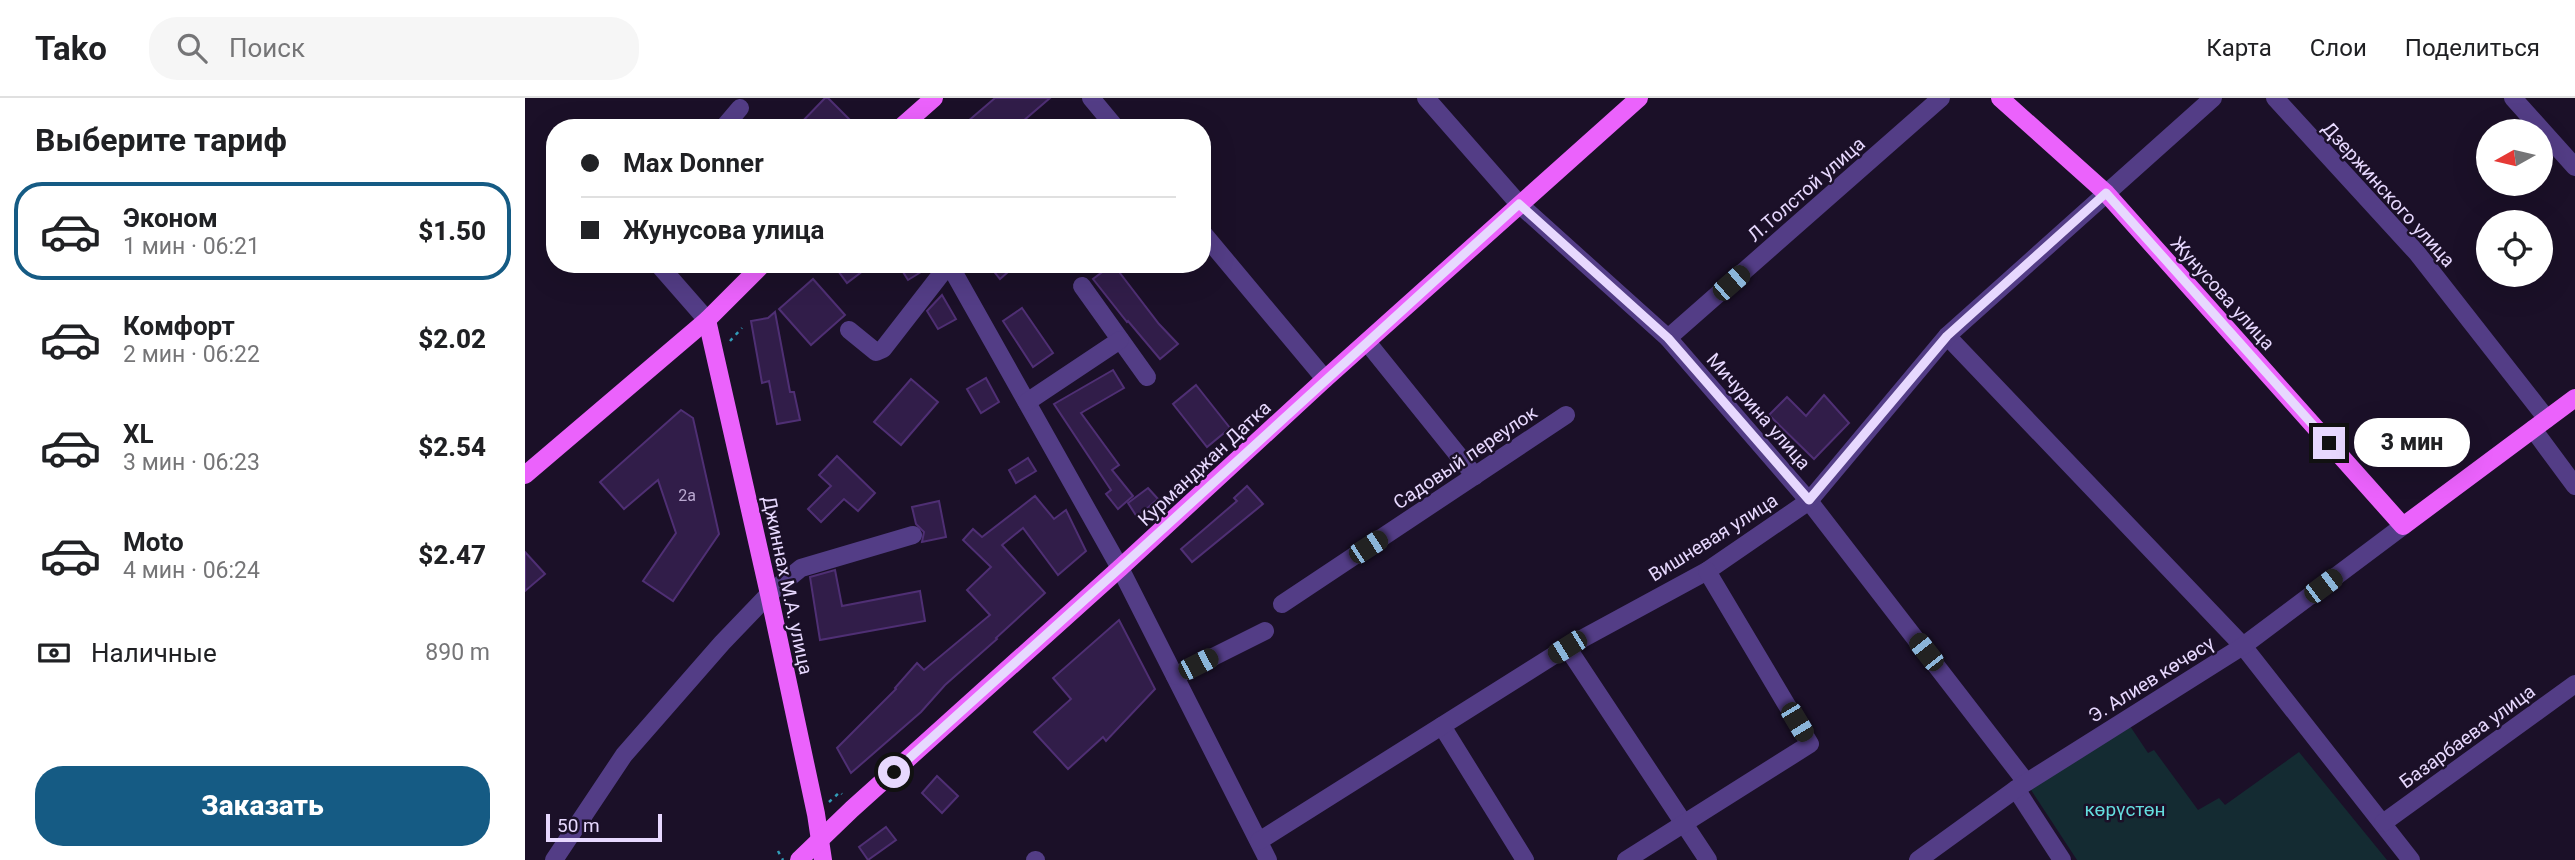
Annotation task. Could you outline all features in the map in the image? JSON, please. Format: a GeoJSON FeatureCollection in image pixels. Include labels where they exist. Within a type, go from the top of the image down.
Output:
{"type":"FeatureCollection","features":[{"type":"Feature","properties":{"kind":"main road"},"geometry":{"type":"LineString","coordinates":[[910,119],[934,98]]}},
{"type":"Feature","properties":{"kind":"main road","name":"Курманджан Датка"},"geometry":{"type":"LineString","coordinates":[[799,860],[852,808],[1639,98]]}},
{"type":"Feature","properties":{"kind":"main road","name":"Жунусова улица"},"geometry":{"type":"LineString","coordinates":[[2000,98],[2106,193],[2403,526]]}},
{"type":"Feature","properties":{"kind":"main road"},"geometry":{"type":"LineString","coordinates":[[525,475],[708,320],[754,273]]}},
{"type":"Feature","properties":{"kind":"main road","name":"Джиннах М.А. улица"},"geometry":{"type":"LineString","coordinates":[[708,320],[769,594],[823,860]]}},
{"type":"Feature","properties":{"kind":"main road"},"geometry":{"type":"LineString","coordinates":[[2403,526],[2575,398]]}},
{"type":"Feature","properties":{"kind":"street"},"geometry":{"type":"LineString","coordinates":[[1091,98],[1108,119]]}},
{"type":"Feature","properties":{"kind":"street","name":"Мичурина улица"},"geometry":{"type":"LineString","coordinates":[[1426,98],[1519,204],[1668,338],[1809,500],[2021,786],[2062,860]]}},
{"type":"Feature","properties":{"kind":"street","name":"Л.Толстой улица"},"geometry":{"type":"LineString","coordinates":[[1668,338],[1941,98]]}},
{"type":"Feature","properties":{"kind":"street","name":"Вишневая улица"},"geometry":{"type":"LineString","coordinates":[[1259,841],[1567,647],[1707,571],[1809,500],[1947,336],[2213,98]]}},
{"type":"Feature","properties":{"kind":"street","name":"Дзержинского улица"},"geometry":{"type":"LineString","coordinates":[[2275,98],[2417,253],[2540,424],[2575,486]]}},
{"type":"Feature","properties":{"kind":"street"},"geometry":{"type":"LineString","coordinates":[[2512,98],[2575,167]]}},
{"type":"Feature","properties":{"kind":"street"},"geometry":{"type":"LineString","coordinates":[[731,119],[740,108]]}},
{"type":"Feature","properties":{"kind":"street"},"geometry":{"type":"LineString","coordinates":[[1211,243],[1325,380]]}},
{"type":"Feature","properties":{"kind":"street"},"geometry":{"type":"LineString","coordinates":[[667,273],[708,320]]}},
{"type":"Feature","properties":{"kind":"street"},"geometry":{"type":"LineString","coordinates":[[849,331],[869,349],[876,352],[883,349],[945,273]]}},
{"type":"Feature","properties":{"kind":"street"},"geometry":{"type":"LineString","coordinates":[[956,273],[1120,568],[1268,860]]}},
{"type":"Feature","properties":{"kind":"street"},"geometry":{"type":"LineString","coordinates":[[1082,286],[1147,377]]}},
{"type":"Feature","properties":{"kind":"street"},"geometry":{"type":"LineString","coordinates":[[1947,336],[2243,646],[2411,860]]}},
{"type":"Feature","properties":{"kind":"street"},"geometry":{"type":"LineString","coordinates":[[1027,402],[1120,340]]}},
{"type":"Feature","properties":{"kind":"street"},"geometry":{"type":"LineString","coordinates":[[1367,342],[1475,475]]}},
{"type":"Feature","properties":{"kind":"street","name":"Садовый переулок"},"geometry":{"type":"LineString","coordinates":[[1282,604],[1566,415]]}},
{"type":"Feature","properties":{"kind":"street","name":"Э. Алиев көчөсү"},"geometry":{"type":"LineString","coordinates":[[1917,860],[2021,786],[2243,646],[2403,526]]}},
{"type":"Feature","properties":{"kind":"street"},"geometry":{"type":"LineString","coordinates":[[554,860],[624,755],[722,643],[769,594],[801,568],[913,536]]}},
{"type":"Feature","properties":{"kind":"street"},"geometry":{"type":"LineString","coordinates":[[1626,860],[1810,744],[1707,571]]}},
{"type":"Feature","properties":{"kind":"street"},"geometry":{"type":"LineString","coordinates":[[1175,676],[1265,631]]}},
{"type":"Feature","properties":{"kind":"street"},"geometry":{"type":"LineString","coordinates":[[1567,647],[1708,860]]}},
{"type":"Feature","properties":{"kind":"street","name":"Базарбаева улица"},"geometry":{"type":"LineString","coordinates":[[2383,823],[2575,684]]}},
{"type":"Feature","properties":{"kind":"street"},"geometry":{"type":"LineString","coordinates":[[1442,726],[1525,860]]}},
{"type":"Feature","properties":{"kind":"path"},"geometry":{"type":"LineString","coordinates":[[778,850],[783,860]]}},
{"type":"Feature","properties":{"kind":"green space","name":"көрүстөн"},"geometry":{"type":"Polygon","coordinates":[[[2130,726],[2148,753],[2154,750],[2198,810],[2219,798],[2225,805],[2299,752],[2387,860],[2077,860],[2029,787],[2130,726]]]}},
{"type":"Feature","properties":{"kind":"building"},"geometry":{"type":"Polygon","coordinates":[[[828,98],[849,119],[805,119],[828,98]]]}},
{"type":"Feature","properties":{"kind":"building"},"geometry":{"type":"Polygon","coordinates":[[[995,98],[1050,98],[1026,119],[970,119],[995,98]]]}},
{"type":"Feature","properties":{"kind":"building"},"geometry":{"type":"Polygon","coordinates":[[[840,273],[860,273],[847,283],[840,273]]]}},
{"type":"Feature","properties":{"kind":"building"},"geometry":{"type":"Polygon","coordinates":[[[904,273],[919,273],[908,280],[904,273]]]}},
{"type":"Feature","properties":{"kind":"building"},"geometry":{"type":"Polygon","coordinates":[[[995,273],[1007,273],[1000,279],[995,273]]]}},
{"type":"Feature","properties":{"kind":"building"},"geometry":{"type":"Polygon","coordinates":[[[1101,273],[1120,273],[1178,344],[1160,359],[1093,279],[1101,273]]]}},
{"type":"Feature","properties":{"kind":"building"},"geometry":{"type":"Polygon","coordinates":[[[813,279],[845,315],[811,345],[779,309],[813,279]]]}},
{"type":"Feature","properties":{"kind":"building"},"geometry":{"type":"Polygon","coordinates":[[[942,295],[956,319],[938,329],[927,311],[942,295]]]}},
{"type":"Feature","properties":{"kind":"building"},"geometry":{"type":"Polygon","coordinates":[[[1022,308],[1053,353],[1033,367],[1003,321],[1022,308]]]}},
{"type":"Feature","properties":{"kind":"building"},"geometry":{"type":"Polygon","coordinates":[[[775,312],[790,392],[794,392],[800,420],[777,424],[769,381],[762,383],[751,321],[768,318],[775,312]]]}},
{"type":"Feature","properties":{"kind":"building"},"geometry":{"type":"Polygon","coordinates":[[[1113,370],[1124,388],[1081,413],[1119,465],[1112,470],[1133,496],[1118,509],[1106,494],[1111,490],[1054,404],[1113,370]]]}},
{"type":"Feature","properties":{"kind":"building"},"geometry":{"type":"Polygon","coordinates":[[[986,378],[999,402],[981,413],[967,389],[986,378]]]}},
{"type":"Feature","properties":{"kind":"building"},"geometry":{"type":"Polygon","coordinates":[[[911,379],[938,402],[901,445],[874,422],[911,379]]]}},
{"type":"Feature","properties":{"kind":"building"},"geometry":{"type":"Polygon","coordinates":[[[1196,385],[1230,428],[1207,447],[1173,404],[1196,385]]]}},
{"type":"Feature","properties":{"kind":"building"},"geometry":{"type":"Polygon","coordinates":[[[1824,395],[1849,423],[1814,459],[1769,415],[1787,397],[1806,416],[1824,395]]]}},
{"type":"Feature","properties":{"kind":"building"},"geometry":{"type":"Polygon","coordinates":[[[681,410],[693,418],[719,534],[673,601],[643,581],[676,533],[658,480],[624,509],[600,482],[681,410]]]}},
{"type":"Feature","properties":{"kind":"building"},"geometry":{"type":"Polygon","coordinates":[[[837,456],[875,493],[858,511],[844,499],[821,522],[808,509],[831,486],[819,475],[837,456]]]}},
{"type":"Feature","properties":{"kind":"building"},"geometry":{"type":"Polygon","coordinates":[[[1028,458],[1036,471],[1016,483],[1009,470],[1028,458]]]}},
{"type":"Feature","properties":{"kind":"building"},"geometry":{"type":"Polygon","coordinates":[[[1247,486],[1263,504],[1192,562],[1181,549],[1237,501],[1234,498],[1247,486]]]}},
{"type":"Feature","properties":{"kind":"building"},"geometry":{"type":"Polygon","coordinates":[[[1148,488],[1158,499],[1137,517],[1128,503],[1148,488]]]}},
{"type":"Feature","properties":{"kind":"building"},"geometry":{"type":"Polygon","coordinates":[[[1035,496],[1054,519],[1066,510],[1086,551],[1058,575],[1023,528],[1002,545],[1045,593],[945,685],[921,712],[851,773],[837,748],[896,689],[917,663],[924,670],[990,615],[967,590],[991,567],[963,540],[973,529],[982,537],[1035,496]]]}},
{"type":"Feature","properties":{"kind":"building"},"geometry":{"type":"Polygon","coordinates":[[[939,501],[946,537],[922,542],[924,532],[916,524],[912,507],[939,501]]]}},
{"type":"Feature","properties":{"kind":"building"},"geometry":{"type":"Polygon","coordinates":[[[525,552],[545,574],[525,591],[525,552]]]}},
{"type":"Feature","properties":{"kind":"building"},"geometry":{"type":"Polygon","coordinates":[[[835,570],[842,606],[920,591],[925,621],[820,640],[810,577],[835,570]]]}},
{"type":"Feature","properties":{"kind":"building"},"geometry":{"type":"Polygon","coordinates":[[[1119,620],[1155,689],[1106,741],[1103,737],[1068,769],[1034,732],[1071,699],[1053,678],[1119,620]]]}},
{"type":"Feature","properties":{"kind":"building"},"geometry":{"type":"Polygon","coordinates":[[[937,776],[958,796],[942,813],[922,793],[937,776]]]}},
{"type":"Feature","properties":{"kind":"building"},"geometry":{"type":"Polygon","coordinates":[[[886,827],[896,840],[868,860],[859,847],[886,827]]]}},
{"type":"Feature","properties":{"kind":"route"},"geometry":{"type":"LineString","coordinates":[[894,772],[1519,204],[1668,338],[1809,500],[1947,336],[2106,193],[2329,443]]}}]}
